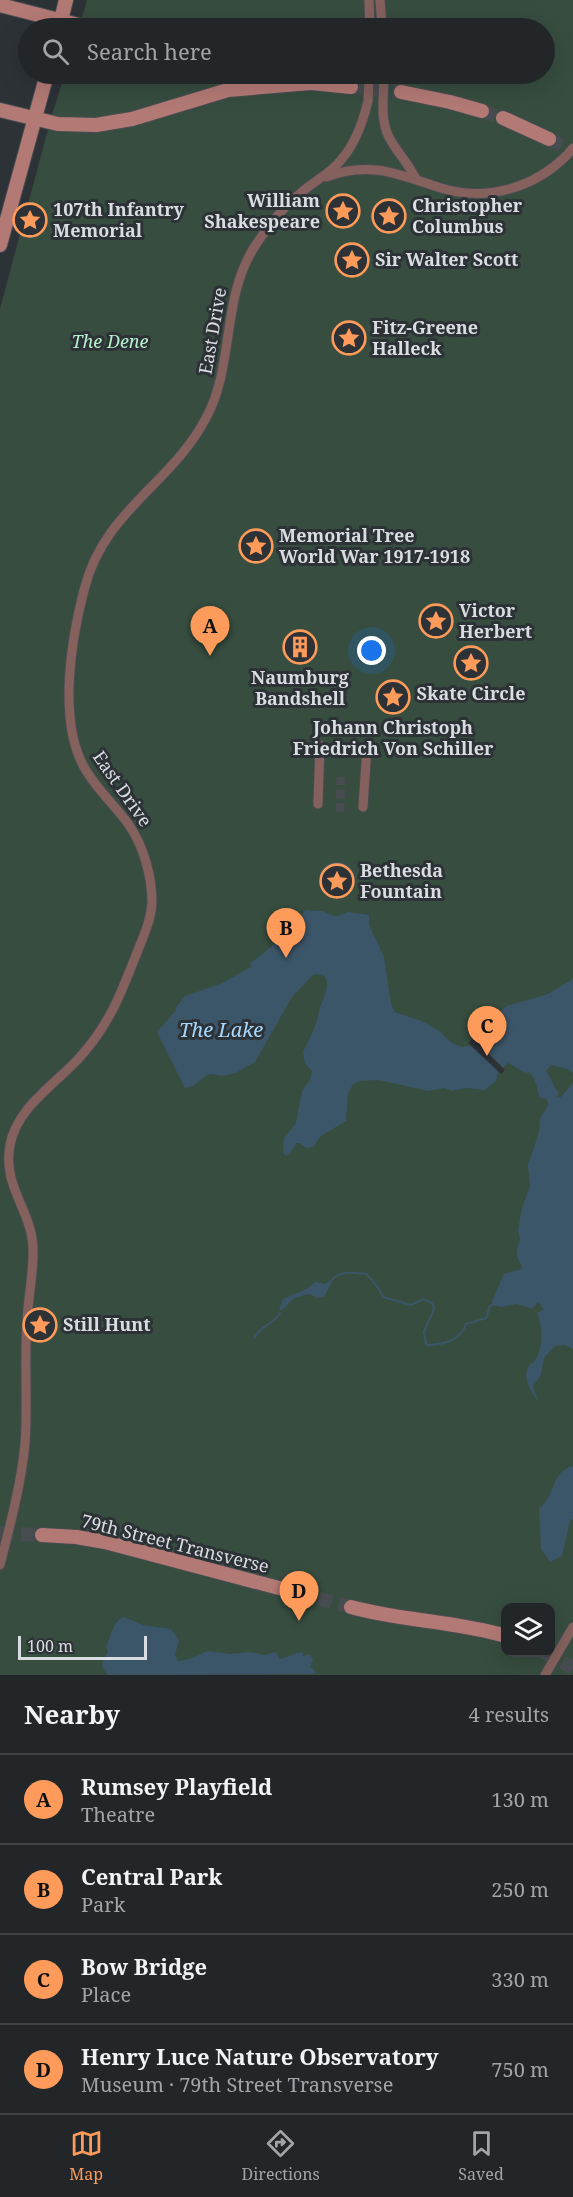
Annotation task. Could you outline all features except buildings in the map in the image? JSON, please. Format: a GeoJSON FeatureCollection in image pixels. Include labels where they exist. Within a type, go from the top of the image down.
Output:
{"type":"FeatureCollection","features":[{"type":"Feature","properties":{"kind":"main road"},"geometry":{"type":"LineString","coordinates":[[62,18],[66,0]]}},
{"type":"Feature","properties":{"kind":"main road"},"geometry":{"type":"LineString","coordinates":[[0,5],[41,18]]}},
{"type":"Feature","properties":{"kind":"main road"},"geometry":{"type":"LineString","coordinates":[[0,245],[4,217],[44,84]]}},
{"type":"Feature","properties":{"kind":"main road"},"geometry":{"type":"LineString","coordinates":[[0,110],[58,124],[82,126],[110,124],[238,88],[296,84]]}},
{"type":"Feature","properties":{"kind":"main road"},"geometry":{"type":"LineString","coordinates":[[320,84],[351,87]]}},
{"type":"Feature","properties":{"kind":"main road"},"geometry":{"type":"LineString","coordinates":[[401,92],[443,100],[482,111]]}},
{"type":"Feature","properties":{"kind":"main road"},"geometry":{"type":"LineString","coordinates":[[503,118],[549,139]]}},
{"type":"Feature","properties":{"kind":"main road","name":"79th Street Transverse"},"geometry":{"type":"LineString","coordinates":[[42,1535],[105,1542],[298,1593]]}},
{"type":"Feature","properties":{"kind":"main road"},"geometry":{"type":"LineString","coordinates":[[351,1607],[390,1617],[472,1628],[501,1635]]}},
{"type":"Feature","properties":{"kind":"street"},"geometry":{"type":"LineString","coordinates":[[369,0],[370,18]]}},
{"type":"Feature","properties":{"kind":"street"},"geometry":{"type":"LineString","coordinates":[[380,0],[381,18]]}},
{"type":"Feature","properties":{"kind":"street","name":"East Drive"},"geometry":{"type":"LineString","coordinates":[[0,1565],[24,1449],[27,1321],[33,1250],[29,1225],[11,1181],[10,1145],[23,1116],[41,1094],[77,1060],[106,1024],[138,952],[151,914],[148,873],[143,852],[134,832],[94,782],[82,764],[77,750],[70,705],[74,646],[87,580],[105,538],[125,512],[186,449],[208,415],[221,379],[232,309],[244,268],[257,243],[280,213],[341,161],[358,134],[368,101],[369,84]]}},
{"type":"Feature","properties":{"kind":"street"},"geometry":{"type":"LineString","coordinates":[[384,84],[382,121],[387,135],[416,179]]}},
{"type":"Feature","properties":{"kind":"street"},"geometry":{"type":"LineString","coordinates":[[321,178],[348,170],[366,168],[395,172],[440,188],[463,193],[497,192],[534,180],[546,173],[570,151]]}},
{"type":"Feature","properties":{"kind":"street"},"geometry":{"type":"LineString","coordinates":[[318,804],[320,746]]}},
{"type":"Feature","properties":{"kind":"street"},"geometry":{"type":"LineString","coordinates":[[363,807],[367,747]]}},
{"type":"Feature","properties":{"kind":"street"},"geometry":{"type":"LineString","coordinates":[[545,1675],[573,1628]]}},
{"type":"Feature","properties":{"kind":"green space","name":"The Dene"},"geometry":{"type":"Polygon","coordinates":[[[87,0],[573,0],[573,1675],[0,1675],[0,309],[62,84],[555,84],[555,18],[82,18],[87,0]]]}},
{"type":"Feature","properties":{"kind":"water","name":"Bethesda Fountain"},"geometry":{"type":"Polygon","coordinates":[[[337,862],[350,867],[355,880],[350,893],[337,898],[324,893],[319,880],[324,867],[337,862]]]}},
{"type":"Feature","properties":{"kind":"water","name":"The Lake"},"geometry":{"type":"Polygon","coordinates":[[[305,910],[322,911],[336,917],[348,912],[369,915],[369,925],[384,957],[391,1004],[395,1012],[422,1021],[439,1031],[453,1044],[462,1047],[471,1045],[490,1018],[507,1006],[548,994],[573,979],[573,1073],[551,1065],[546,1071],[559,1093],[557,1097],[561,1097],[573,1083],[573,1349],[565,1345],[555,1346],[544,1358],[541,1375],[533,1386],[538,1400],[532,1393],[526,1374],[540,1348],[541,1330],[537,1313],[544,1309],[538,1302],[532,1309],[517,1304],[501,1307],[493,1305],[492,1301],[504,1274],[521,1269],[522,1266],[517,1257],[520,1240],[518,1230],[522,1208],[530,1186],[528,1165],[539,1132],[540,1119],[548,1105],[547,1100],[539,1097],[535,1080],[529,1072],[525,1073],[508,1063],[498,1072],[496,1081],[485,1090],[466,1088],[452,1091],[444,1088],[429,1091],[378,1080],[359,1081],[353,1084],[348,1094],[346,1121],[321,1136],[313,1147],[306,1148],[296,1143],[290,1154],[286,1156],[283,1153],[284,1138],[296,1123],[302,1091],[310,1080],[312,1071],[305,1063],[303,1052],[316,1024],[326,991],[325,977],[313,975],[292,997],[255,1062],[236,1073],[221,1076],[207,1075],[193,1086],[185,1088],[157,1032],[185,996],[220,984],[251,967],[250,963],[280,938],[305,910]]]}},
{"type":"Feature","properties":{"kind":"water"},"geometry":{"type":"Polygon","coordinates":[[[334,1278],[324,1297],[317,1298],[310,1294],[294,1298],[282,1310],[279,1310],[283,1299],[304,1290],[315,1282],[325,1284],[334,1278]]]}},
{"type":"Feature","properties":{"kind":"water"},"geometry":{"type":"Polygon","coordinates":[[[573,1466],[573,1519],[570,1521],[562,1556],[550,1562],[541,1549],[539,1508],[549,1497],[560,1474],[573,1466]]]}},
{"type":"Feature","properties":{"kind":"water"},"geometry":{"type":"Polygon","coordinates":[[[124,1617],[143,1625],[171,1629],[179,1640],[175,1655],[178,1661],[193,1658],[207,1651],[230,1654],[251,1652],[265,1655],[276,1652],[280,1659],[300,1652],[303,1656],[309,1654],[313,1659],[310,1668],[313,1668],[316,1674],[108,1675],[102,1666],[108,1652],[106,1646],[114,1626],[124,1617]]]}},
{"type":"Feature","properties":{"kind":"pier"},"geometry":{"type":"Polygon","coordinates":[[[473,1038],[505,1070],[501,1074],[468,1043],[473,1038]]]}},
{"type":"Feature","properties":{"kind":"waterway"},"geometry":{"type":"LineString","coordinates":[[332,1280],[343,1273],[366,1274],[383,1297],[411,1305],[423,1299],[432,1303],[434,1309],[424,1332],[426,1344],[429,1345],[441,1344],[456,1338],[466,1324],[486,1318],[490,1306],[493,1305]]}},
{"type":"Feature","properties":{"kind":"waterway"},"geometry":{"type":"LineString","coordinates":[[254,1338],[280,1313]]}},
{"type":"Feature","properties":{"kind":"tunnel"},"geometry":{"type":"LineString","coordinates":[[351,87],[401,92]]}},
{"type":"Feature","properties":{"kind":"tunnel"},"geometry":{"type":"LineString","coordinates":[[482,111],[503,118]]}},
{"type":"Feature","properties":{"kind":"tunnel"},"geometry":{"type":"LineString","coordinates":[[549,139],[573,151]]}},
{"type":"Feature","properties":{"kind":"tunnel"},"geometry":{"type":"LineString","coordinates":[[340,812],[341,777]]}},
{"type":"Feature","properties":{"kind":"tunnel"},"geometry":{"type":"LineString","coordinates":[[0,1533],[42,1535]]}},
{"type":"Feature","properties":{"kind":"tunnel"},"geometry":{"type":"LineString","coordinates":[[298,1593],[351,1607]]}},
{"type":"Feature","properties":{"kind":"tunnel"},"geometry":{"type":"LineString","coordinates":[[553,1657],[573,1668]]}},
{"type":"Feature","properties":{"kind":"place","name":"William Shakespeare"},"geometry":{"type":"Point","coordinates":[343,211]}},
{"type":"Feature","properties":{"kind":"place","name":"Christopher Columbus"},"geometry":{"type":"Point","coordinates":[389,216]}},
{"type":"Feature","properties":{"kind":"place","name":"107th Infantry Memorial"},"geometry":{"type":"Point","coordinates":[30,220]}},
{"type":"Feature","properties":{"kind":"place","name":"Sir Walter Scott"},"geometry":{"type":"Point","coordinates":[352,260]}},
{"type":"Feature","properties":{"kind":"place","name":"Fitz-Greene Halleck"},"geometry":{"type":"Point","coordinates":[349,338]}},
{"type":"Feature","properties":{"kind":"place","name":"Memorial Tree World War 1917-1918"},"geometry":{"type":"Point","coordinates":[256,546]}},
{"type":"Feature","properties":{"kind":"place","name":"Victor Herbert"},"geometry":{"type":"Point","coordinates":[436,621]}},
{"type":"Feature","properties":{"kind":"place","name":"Naumburg Bandshell"},"geometry":{"type":"Point","coordinates":[300,647]}},
{"type":"Feature","properties":{"kind":"place","name":"Rumsey Playfield"},"geometry":{"type":"Point","coordinates":[210,656]}},
{"type":"Feature","properties":{"kind":"place","name":"Skate Circle"},"geometry":{"type":"Point","coordinates":[471,663]}},
{"type":"Feature","properties":{"kind":"place","name":"Johann Christoph Friedrich Von Schiller"},"geometry":{"type":"Point","coordinates":[393,697]}},
{"type":"Feature","properties":{"kind":"place","name":"Bethesda Fountain"},"geometry":{"type":"Point","coordinates":[337,881]}},
{"type":"Feature","properties":{"kind":"place","name":"Central Park"},"geometry":{"type":"Point","coordinates":[286,958]}},
{"type":"Feature","properties":{"kind":"place","name":"Bow Bridge"},"geometry":{"type":"Point","coordinates":[487,1056]}},
{"type":"Feature","properties":{"kind":"place","name":"Still Hunt"},"geometry":{"type":"Point","coordinates":[40,1325]}},
{"type":"Feature","properties":{"kind":"place","name":"Henry Luce Nature Observatory"},"geometry":{"type":"Point","coordinates":[299,1621]}}]}
